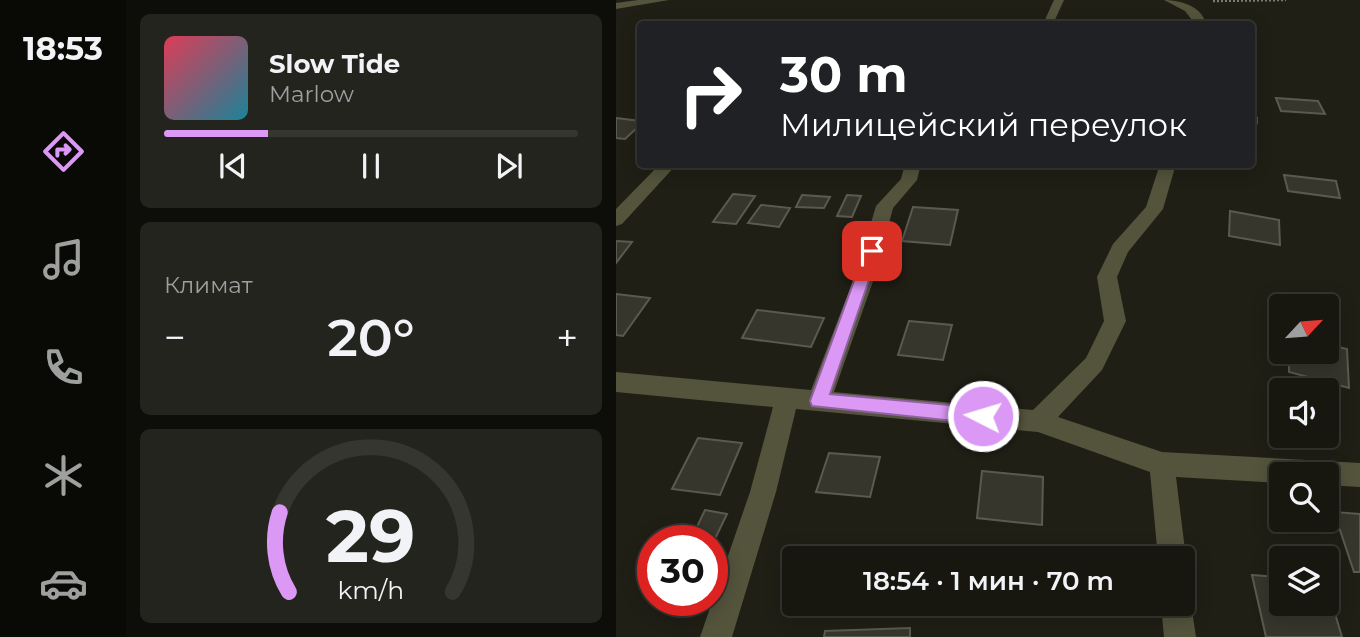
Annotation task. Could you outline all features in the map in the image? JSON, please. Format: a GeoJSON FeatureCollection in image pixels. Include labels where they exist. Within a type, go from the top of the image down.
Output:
{"type":"FeatureCollection","features":[{"type":"Feature","properties":{"kind":"street"},"geometry":{"type":"LineString","coordinates":[[616,6],[664,0]]}},
{"type":"Feature","properties":{"kind":"street"},"geometry":{"type":"LineString","coordinates":[[1049,21],[1059,0]]}},
{"type":"Feature","properties":{"kind":"street"},"geometry":{"type":"LineString","coordinates":[[1169,0],[1189,9],[1200,21]]}},
{"type":"Feature","properties":{"kind":"street"},"geometry":{"type":"LineString","coordinates":[[616,220],[665,168]]}},
{"type":"Feature","properties":{"kind":"street"},"geometry":{"type":"LineString","coordinates":[[818,401],[866,273],[885,206],[909,180],[912,168]]}},
{"type":"Feature","properties":{"kind":"street"},"geometry":{"type":"LineString","coordinates":[[1038,421],[1094,364],[1115,321],[1107,277],[1120,249],[1154,209],[1167,168]]}},
{"type":"Feature","properties":{"kind":"street"},"geometry":{"type":"LineString","coordinates":[[616,382],[1038,421],[1162,464],[1360,475]]}},
{"type":"Feature","properties":{"kind":"street"},"geometry":{"type":"LineString","coordinates":[[716,637],[763,492],[787,398]]}},
{"type":"Feature","properties":{"kind":"street"},"geometry":{"type":"LineString","coordinates":[[1162,464],[1171,546]]}},
{"type":"Feature","properties":{"kind":"street"},"geometry":{"type":"LineString","coordinates":[[1177,616],[1180,637]]}},
{"type":"Feature","properties":{"kind":"path"},"geometry":{"type":"LineString","coordinates":[[1210,1],[1286,0]]}},
{"type":"Feature","properties":{"kind":"building"},"geometry":{"type":"Polygon","coordinates":[[[1276,98],[1318,101],[1325,114],[1281,111],[1276,98]]]}},
{"type":"Feature","properties":{"kind":"building"},"geometry":{"type":"Polygon","coordinates":[[[616,118],[637,121],[637,128],[625,139],[616,138],[616,118]]]}},
{"type":"Feature","properties":{"kind":"building"},"geometry":{"type":"Polygon","coordinates":[[[1284,175],[1336,181],[1340,198],[1288,191],[1284,175]]]}},
{"type":"Feature","properties":{"kind":"building"},"geometry":{"type":"Polygon","coordinates":[[[733,194],[755,196],[736,224],[713,222],[733,194]]]}},
{"type":"Feature","properties":{"kind":"building"},"geometry":{"type":"Polygon","coordinates":[[[802,195],[830,197],[824,208],[796,207],[802,195]]]}},
{"type":"Feature","properties":{"kind":"building"},"geometry":{"type":"Polygon","coordinates":[[[847,195],[861,196],[852,217],[837,216],[847,195]]]}},
{"type":"Feature","properties":{"kind":"building"},"geometry":{"type":"Polygon","coordinates":[[[761,205],[790,208],[779,227],[748,223],[761,205]]]}},
{"type":"Feature","properties":{"kind":"building"},"geometry":{"type":"Polygon","coordinates":[[[913,207],[958,210],[950,245],[902,241],[913,207]]]}},
{"type":"Feature","properties":{"kind":"building"},"geometry":{"type":"Polygon","coordinates":[[[1230,211],[1279,220],[1280,245],[1229,236],[1230,211]]]}},
{"type":"Feature","properties":{"kind":"building"},"geometry":{"type":"Polygon","coordinates":[[[616,241],[632,242],[616,263],[616,241]]]}},
{"type":"Feature","properties":{"kind":"building"},"geometry":{"type":"Polygon","coordinates":[[[616,294],[650,298],[623,336],[616,335],[616,294]]]}},
{"type":"Feature","properties":{"kind":"building"},"geometry":{"type":"Polygon","coordinates":[[[757,310],[824,318],[811,347],[742,338],[757,310]]]}},
{"type":"Feature","properties":{"kind":"building"},"geometry":{"type":"Polygon","coordinates":[[[909,321],[952,325],[943,360],[898,355],[909,321]]]}},
{"type":"Feature","properties":{"kind":"building"},"geometry":{"type":"Polygon","coordinates":[[[1339,347],[1347,349],[1349,388],[1339,385],[1339,378],[1312,378],[1289,372],[1289,364],[1339,364],[1339,347]]]}},
{"type":"Feature","properties":{"kind":"building"},"geometry":{"type":"Polygon","coordinates":[[[698,438],[742,443],[720,495],[672,489],[698,438]]]}},
{"type":"Feature","properties":{"kind":"building"},"geometry":{"type":"Polygon","coordinates":[[[829,453],[880,457],[870,497],[816,492],[829,453]]]}},
{"type":"Feature","properties":{"kind":"building"},"geometry":{"type":"Polygon","coordinates":[[[982,471],[1043,477],[1042,525],[977,518],[982,471]]]}},
{"type":"Feature","properties":{"kind":"building"},"geometry":{"type":"Polygon","coordinates":[[[705,510],[727,514],[722,525],[698,525],[705,510]]]}},
{"type":"Feature","properties":{"kind":"building"},"geometry":{"type":"Polygon","coordinates":[[[1339,512],[1360,514],[1360,572],[1354,572],[1339,527],[1339,512]]]}},
{"type":"Feature","properties":{"kind":"building"},"geometry":{"type":"Polygon","coordinates":[[[1252,575],[1269,576],[1269,616],[1336,616],[1342,637],[1266,637],[1252,575]]]}},
{"type":"Feature","properties":{"kind":"building"},"geometry":{"type":"Polygon","coordinates":[[[910,628],[910,637],[824,637],[825,631],[910,628]]]}},
{"type":"Feature","properties":{"kind":"route"},"geometry":{"type":"LineString","coordinates":[[872,251],[818,401],[983,416]]}}]}
